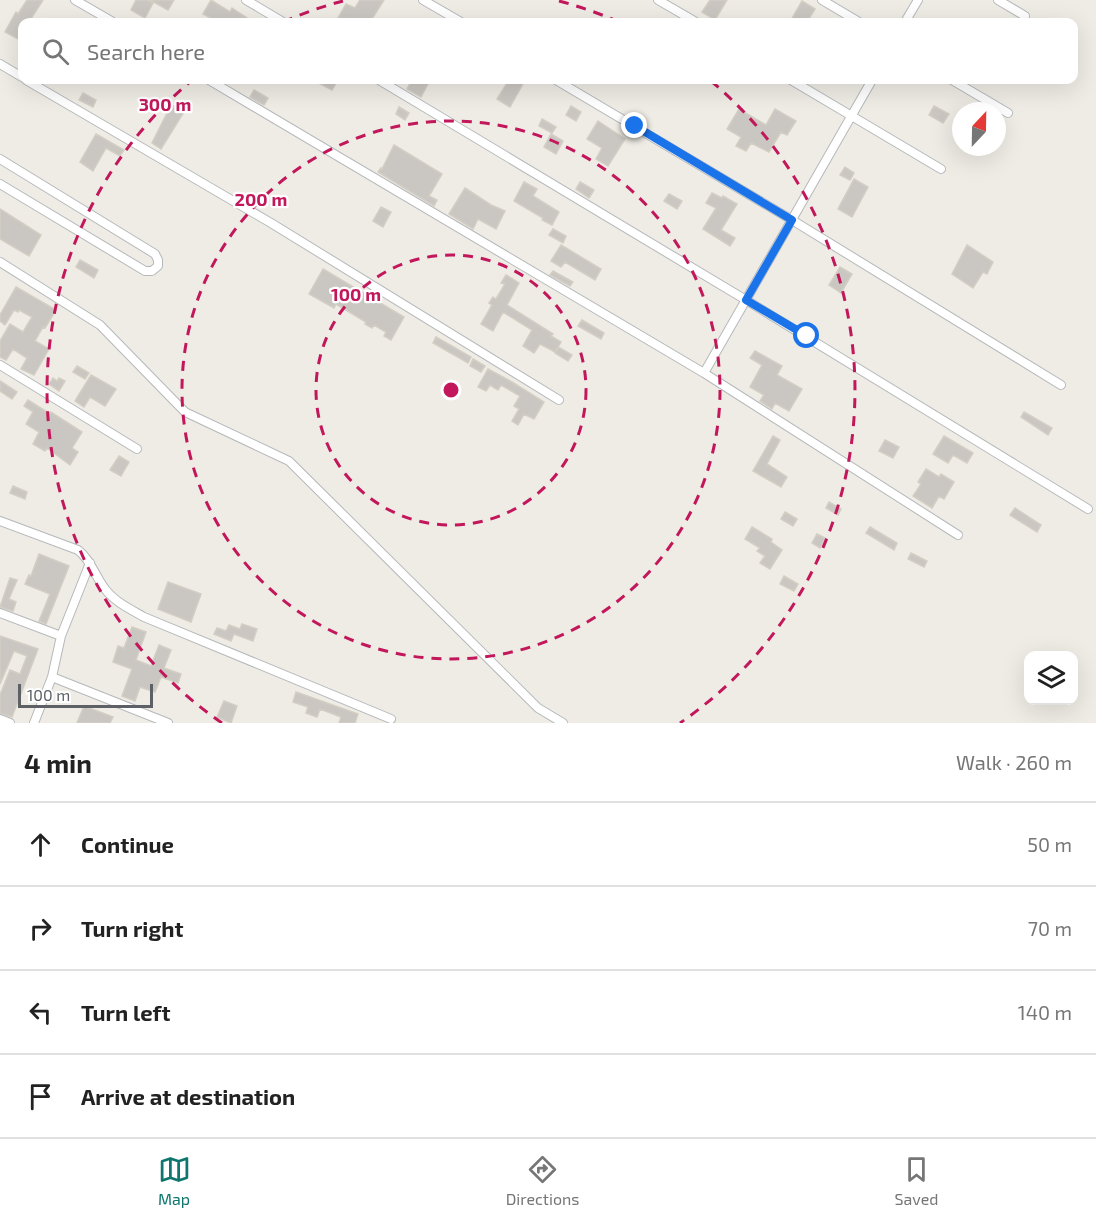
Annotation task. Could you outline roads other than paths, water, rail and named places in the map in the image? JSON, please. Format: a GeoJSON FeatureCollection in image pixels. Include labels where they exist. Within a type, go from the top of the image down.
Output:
{"type":"FeatureCollection","features":[{"type":"Feature","properties":{"kind":"street"},"geometry":{"type":"LineString","coordinates":[[75,0],[106,18]]}},
{"type":"Feature","properties":{"kind":"street"},"geometry":{"type":"LineString","coordinates":[[246,0],[276,18]]}},
{"type":"Feature","properties":{"kind":"street"},"geometry":{"type":"LineString","coordinates":[[423,0],[454,18]]}},
{"type":"Feature","properties":{"kind":"street"},"geometry":{"type":"LineString","coordinates":[[658,0],[689,18]]}},
{"type":"Feature","properties":{"kind":"street"},"geometry":{"type":"LineString","coordinates":[[822,0],[852,18]]}},
{"type":"Feature","properties":{"kind":"street"},"geometry":{"type":"LineString","coordinates":[[907,18],[918,0]]}},
{"type":"Feature","properties":{"kind":"street"},"geometry":{"type":"LineString","coordinates":[[998,0],[1025,16]]}},
{"type":"Feature","properties":{"kind":"street"},"geometry":{"type":"LineString","coordinates":[[0,64],[18,75]]}},
{"type":"Feature","properties":{"kind":"street"},"geometry":{"type":"LineString","coordinates":[[33,84],[271,223],[558,400]]}},
{"type":"Feature","properties":{"kind":"street"},"geometry":{"type":"LineString","coordinates":[[216,84],[704,373],[958,535]]}},
{"type":"Feature","properties":{"kind":"street"},"geometry":{"type":"LineString","coordinates":[[386,84],[1088,509]]}},
{"type":"Feature","properties":{"kind":"street"},"geometry":{"type":"LineString","coordinates":[[563,84],[792,220],[1061,385]]}},
{"type":"Feature","properties":{"kind":"street"},"geometry":{"type":"LineString","coordinates":[[798,84],[941,169]]}},
{"type":"Feature","properties":{"kind":"street"},"geometry":{"type":"LineString","coordinates":[[704,373],[870,84]]}},
{"type":"Feature","properties":{"kind":"street"},"geometry":{"type":"LineString","coordinates":[[959,84],[1008,113]]}},
{"type":"Feature","properties":{"kind":"street"},"geometry":{"type":"LineString","coordinates":[[0,159],[155,254],[158,266],[152,271],[145,271],[0,184]]}},
{"type":"Feature","properties":{"kind":"street"},"geometry":{"type":"LineString","coordinates":[[0,262],[100,325],[185,412],[289,461],[538,708],[563,723]]}},
{"type":"Feature","properties":{"kind":"street"},"geometry":{"type":"LineString","coordinates":[[0,365],[137,449]]}},
{"type":"Feature","properties":{"kind":"street"},"geometry":{"type":"LineString","coordinates":[[0,521],[78,550],[85,555],[104,589],[113,599],[144,617],[392,719]]}},
{"type":"Feature","properties":{"kind":"street"},"geometry":{"type":"LineString","coordinates":[[34,723],[52,677],[62,636],[90,563]]}},
{"type":"Feature","properties":{"kind":"street"},"geometry":{"type":"LineString","coordinates":[[0,613],[62,636]]}},
{"type":"Feature","properties":{"kind":"street"},"geometry":{"type":"LineString","coordinates":[[52,677],[168,723]]}},
{"type":"Feature","properties":{"kind":"street"},"geometry":{"type":"LineString","coordinates":[[0,719],[10,723]]}}]}
